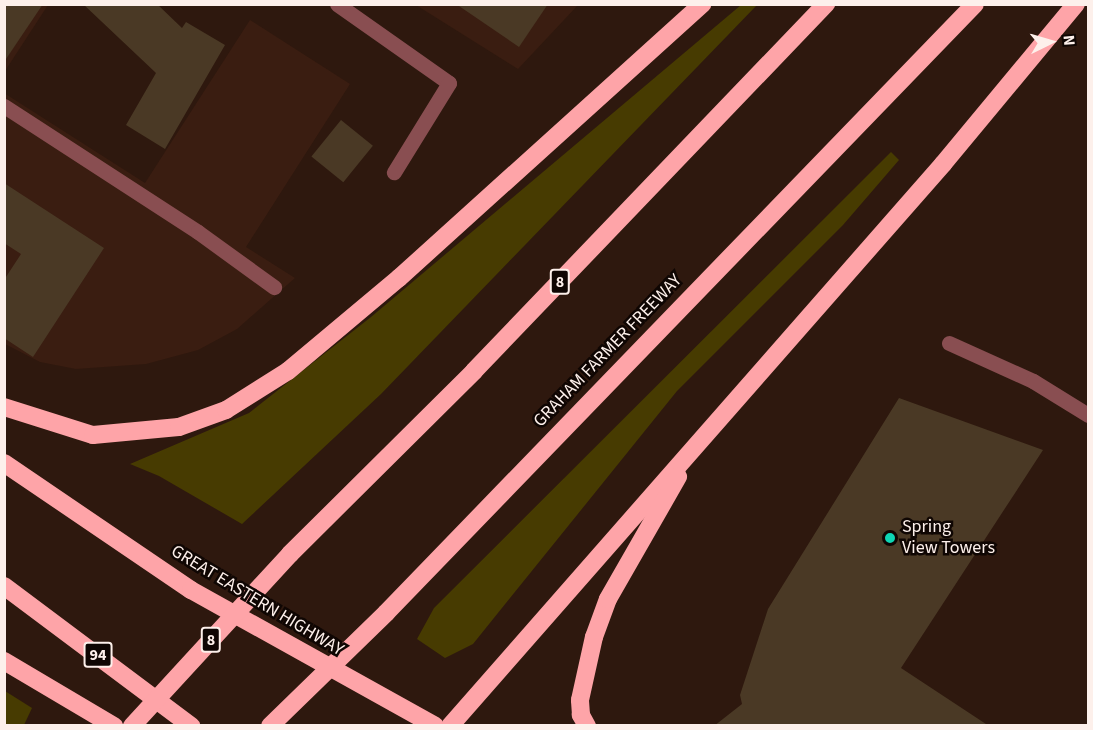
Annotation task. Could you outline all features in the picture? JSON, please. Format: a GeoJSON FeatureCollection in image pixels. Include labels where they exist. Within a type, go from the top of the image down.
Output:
{"type":"FeatureCollection","features":[{"type":"Feature","properties":{"kind":"highway"},"geometry":{"type":"LineString","coordinates":[[4,408],[93,435],[179,428],[226,410],[288,371],[399,278],[702,4]]}},
{"type":"Feature","properties":{"kind":"highway","name":"8"},"geometry":{"type":"LineString","coordinates":[[132,726],[290,554],[474,371],[826,4]]}},
{"type":"Feature","properties":{"kind":"highway","name":"GRAHAM FARMER FREEWAY"},"geometry":{"type":"LineString","coordinates":[[270,726],[386,613],[975,4]]}},
{"type":"Feature","properties":{"kind":"highway"},"geometry":{"type":"LineString","coordinates":[[450,726],[944,164],[1076,4]]}},
{"type":"Feature","properties":{"kind":"highway"},"geometry":{"type":"LineString","coordinates":[[587,726],[580,707],[584,668],[608,598],[696,445]]}},
{"type":"Feature","properties":{"kind":"highway","name":"GREAT EASTERN HIGHWAY"},"geometry":{"type":"LineString","coordinates":[[4,463],[191,590],[435,726]]}},
{"type":"Feature","properties":{"kind":"highway","name":"94"},"geometry":{"type":"LineString","coordinates":[[4,586],[191,726]]}},
{"type":"Feature","properties":{"kind":"highway"},"geometry":{"type":"LineString","coordinates":[[4,661],[114,726]]}},
{"type":"Feature","properties":{"kind":"street"},"geometry":{"type":"LineString","coordinates":[[337,4],[449,83],[394,172]]}},
{"type":"Feature","properties":{"kind":"street"},"geometry":{"type":"LineString","coordinates":[[4,106],[198,232],[274,287]]}},
{"type":"Feature","properties":{"kind":"street"},"geometry":{"type":"LineString","coordinates":[[949,344],[1033,381],[1089,416]]}},
{"type":"Feature","properties":{"kind":"shaded area"},"geometry":{"type":"Polygon","coordinates":[[[5,5],[48,5],[5,71],[5,5]]]}},
{"type":"Feature","properties":{"kind":"shaded area"},"geometry":{"type":"Polygon","coordinates":[[[416,5],[578,5],[518,69],[416,5]]]}},
{"type":"Feature","properties":{"kind":"shaded area"},"geometry":{"type":"Polygon","coordinates":[[[741,5],[757,5],[381,394],[242,524],[159,476],[130,464],[249,413],[371,317],[741,5]]]}},
{"type":"Feature","properties":{"kind":"shaded area"},"geometry":{"type":"Polygon","coordinates":[[[250,20],[350,84],[246,247],[295,278],[237,329],[198,350],[146,364],[76,369],[40,362],[5,344],[4,93],[145,183],[250,20]]]}},
{"type":"Feature","properties":{"kind":"shaded area"},"geometry":{"type":"Polygon","coordinates":[[[891,152],[899,160],[843,225],[677,391],[473,644],[445,658],[417,639],[434,608],[891,152]]]}},
{"type":"Feature","properties":{"kind":"shaded area"},"geometry":{"type":"Polygon","coordinates":[[[5,691],[32,708],[24,725],[5,725],[5,691]]]}},
{"type":"Feature","properties":{"kind":"building"},"geometry":{"type":"Polygon","coordinates":[[[4,4],[43,4],[4,62],[4,4]]]}},
{"type":"Feature","properties":{"kind":"building"},"geometry":{"type":"Polygon","coordinates":[[[83,4],[157,4],[182,28],[186,22],[225,45],[165,149],[126,125],[156,73],[83,4]]]}},
{"type":"Feature","properties":{"kind":"building"},"geometry":{"type":"Polygon","coordinates":[[[456,4],[548,4],[519,47],[456,4]]]}},
{"type":"Feature","properties":{"kind":"building"},"geometry":{"type":"Polygon","coordinates":[[[341,120],[373,146],[343,182],[311,157],[341,120]]]}},
{"type":"Feature","properties":{"kind":"building"},"geometry":{"type":"Polygon","coordinates":[[[4,183],[104,248],[33,357],[4,338],[4,280],[21,254],[4,243],[4,183]]]}},
{"type":"Feature","properties":{"kind":"building"},"geometry":{"type":"Polygon","coordinates":[[[899,398],[1043,450],[901,668],[989,726],[714,726],[742,704],[740,695],[768,609],[899,398]]]}},
{"type":"Feature","properties":{"kind":"place","name":"Spring View Towers"},"geometry":{"type":"Point","coordinates":[890,538]}}]}
